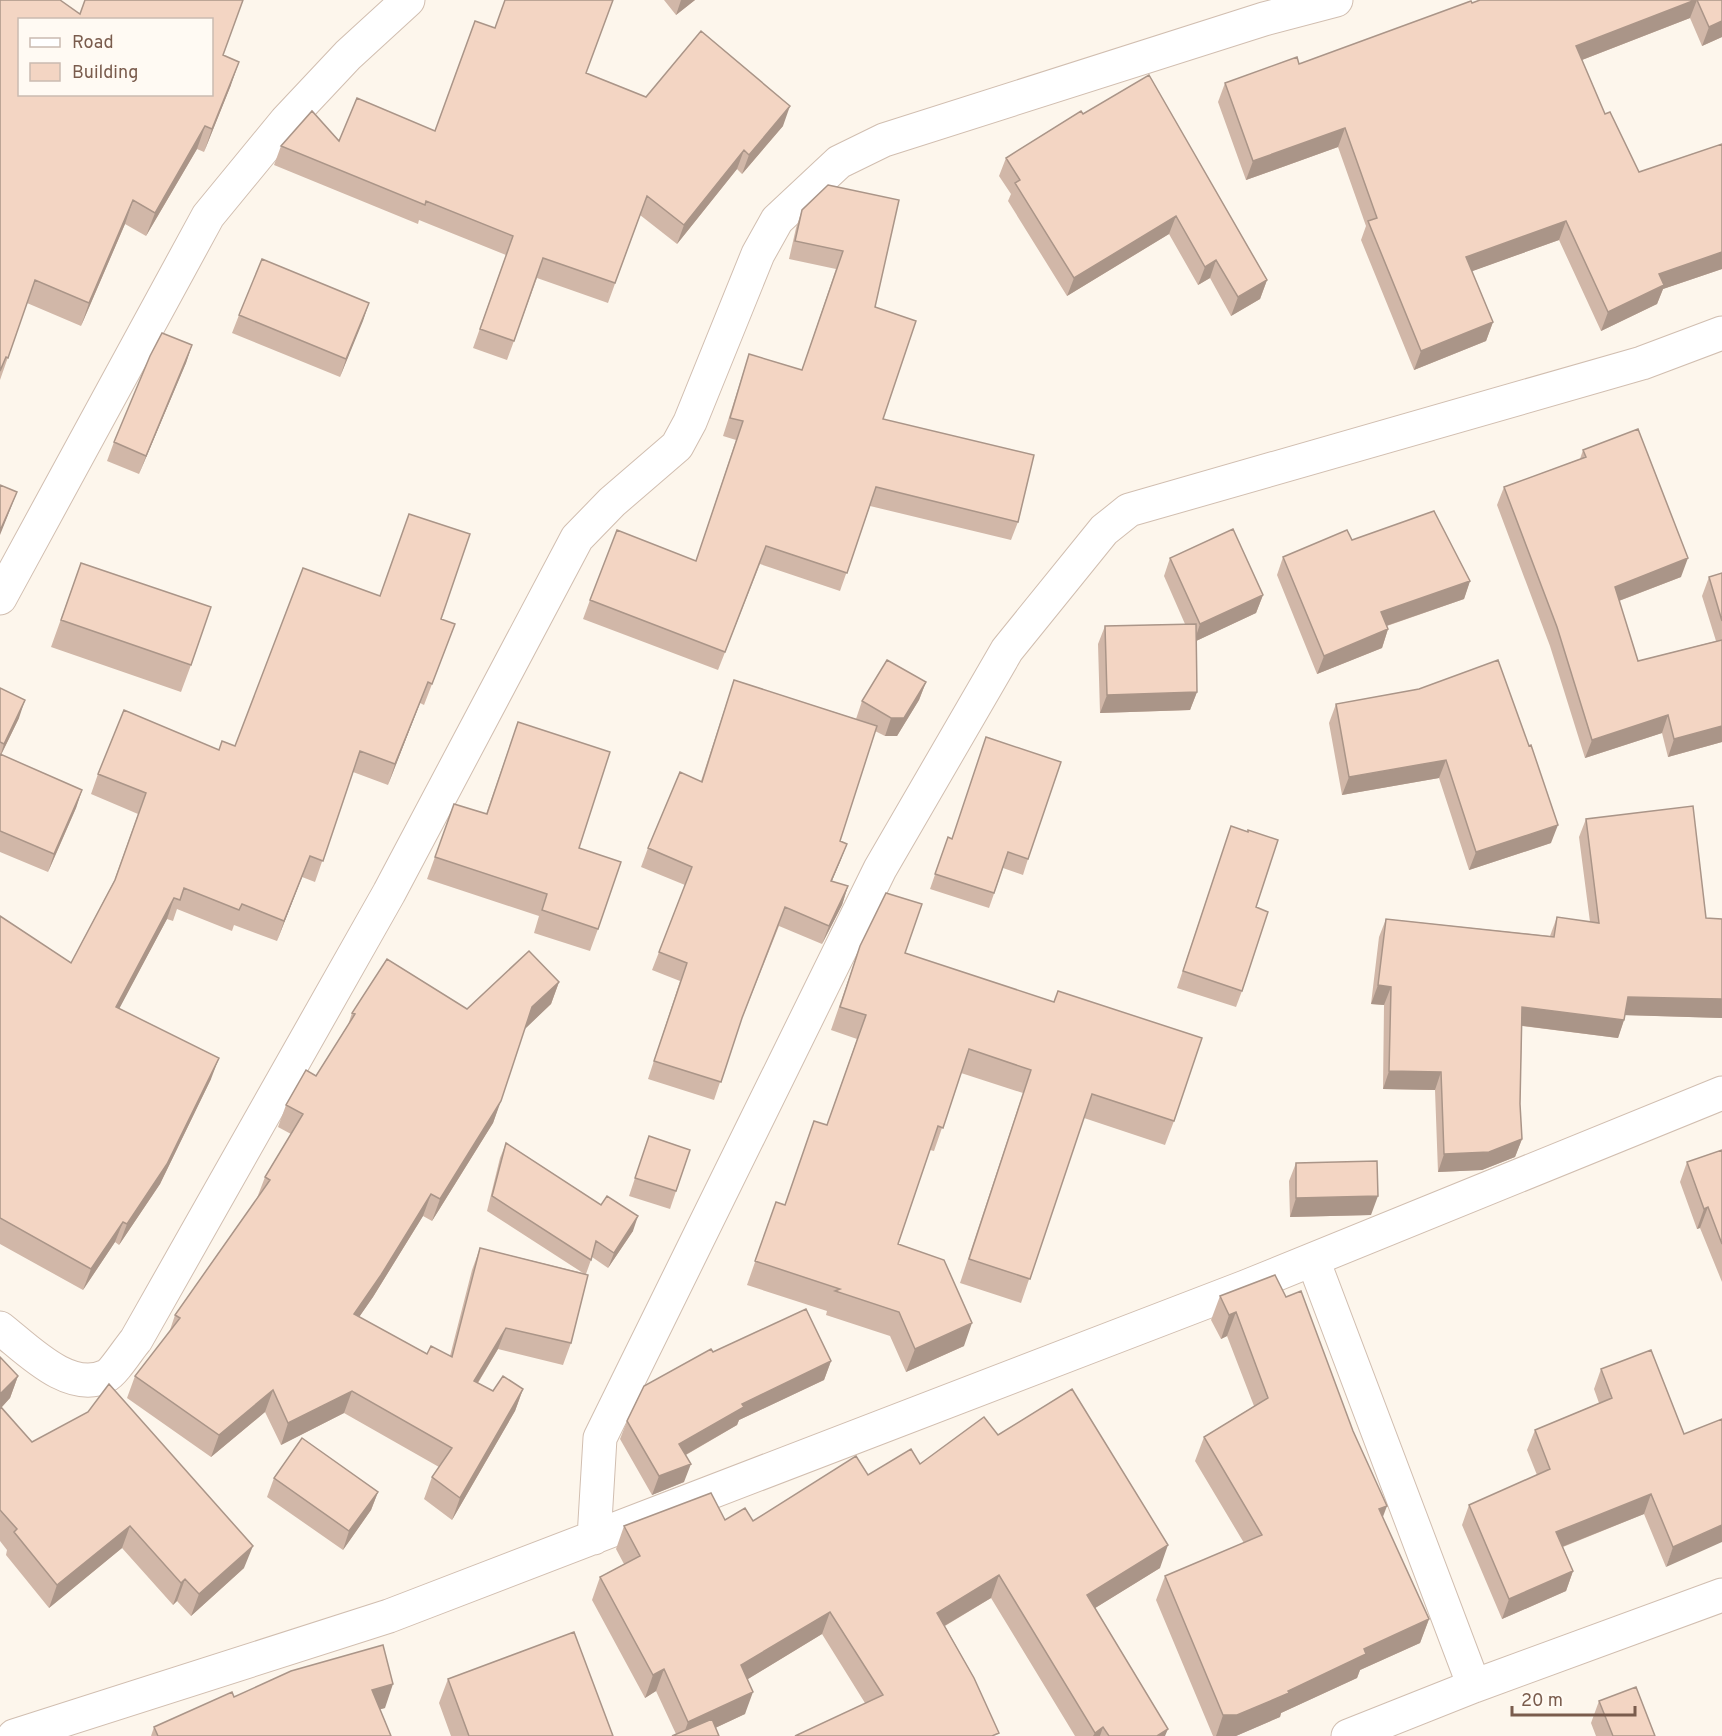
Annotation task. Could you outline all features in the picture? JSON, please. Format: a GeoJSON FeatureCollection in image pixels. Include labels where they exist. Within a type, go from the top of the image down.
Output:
{"type":"FeatureCollection","features":[{"type":"Feature","properties":{"kind":"street"},"geometry":{"type":"LineString","coordinates":[[0,598],[208,216],[286,121],[348,55],[408,0]]}},
{"type":"Feature","properties":{"kind":"street"},"geometry":{"type":"LineString","coordinates":[[0,1329],[57,1372],[83,1381],[107,1376],[136,1340],[388,893],[578,538],[612,502],[677,446],[690,422],[758,254],[777,220],[839,162],[884,140],[1264,19],[1336,0]]}},
{"type":"Feature","properties":{"kind":"street"},"geometry":{"type":"LineString","coordinates":[[594,1538],[600,1438],[880,869],[1007,650],[1104,530],[1129,510],[1642,363],[1722,333]]}},
{"type":"Feature","properties":{"kind":"street"},"geometry":{"type":"LineString","coordinates":[[14,1736],[389,1616],[1313,1260],[1722,1093]]}},
{"type":"Feature","properties":{"kind":"street"},"geometry":{"type":"LineString","coordinates":[[1313,1260],[1473,1686]]}},
{"type":"Feature","properties":{"kind":"street"},"geometry":{"type":"LineString","coordinates":[[1348,1736],[1473,1686],[1722,1595]]}},
{"type":"Feature","properties":{"kind":"building"},"geometry":{"type":"Polygon","coordinates":[[[0,0],[60,0],[80,14],[85,0],[243,0],[223,55],[239,62],[212,129],[205,126],[155,213],[133,200],[89,303],[35,280],[8,358],[6,357],[0,371],[0,0]]]}},
{"type":"Feature","properties":{"kind":"building"},"geometry":{"type":"Polygon","coordinates":[[[505,0],[613,0],[586,73],[646,97],[701,31],[790,106],[749,155],[744,150],[684,225],[647,196],[615,283],[543,258],[514,341],[480,329],[513,236],[426,201],[425,205],[281,146],[312,111],[339,141],[357,98],[435,131],[475,21],[495,28],[505,0]]]}},
{"type":"Feature","properties":{"kind":"building"},"geometry":{"type":"Polygon","coordinates":[[[1480,0],[1695,0],[1576,46],[1605,114],[1610,112],[1639,172],[1722,144],[1722,252],[1659,274],[1664,285],[1608,312],[1566,221],[1466,257],[1493,322],[1421,351],[1368,221],[1377,218],[1345,128],[1253,161],[1225,83],[1297,57],[1299,64],[1471,1],[1472,3],[1480,0]]]}},
{"type":"Feature","properties":{"kind":"building"},"geometry":{"type":"Polygon","coordinates":[[[1697,0],[1722,0],[1722,21],[1709,27],[1697,0]]]}},
{"type":"Feature","properties":{"kind":"building"},"geometry":{"type":"Polygon","coordinates":[[[1149,75],[1267,280],[1238,297],[1216,260],[1205,267],[1176,216],[1074,278],[1015,183],[1020,180],[1006,158],[1081,111],[1083,114],[1149,75]]]}},
{"type":"Feature","properties":{"kind":"building"},"geometry":{"type":"Polygon","coordinates":[[[828,185],[899,200],[875,307],[916,321],[883,419],[1034,455],[1018,522],[876,487],[847,573],[766,546],[725,652],[590,600],[617,530],[696,561],[743,421],[730,418],[749,354],[802,370],[843,251],[795,241],[802,210],[828,185]]]}},
{"type":"Feature","properties":{"kind":"building"},"geometry":{"type":"Polygon","coordinates":[[[262,259],[369,303],[346,359],[239,315],[262,259]]]}},
{"type":"Feature","properties":{"kind":"building"},"geometry":{"type":"Polygon","coordinates":[[[162,333],[192,345],[146,456],[114,442],[162,333]]]}},
{"type":"Feature","properties":{"kind":"building"},"geometry":{"type":"Polygon","coordinates":[[[1638,429],[1688,558],[1615,587],[1638,661],[1722,640],[1722,726],[1674,739],[1668,715],[1592,740],[1557,627],[1504,487],[1586,457],[1583,450],[1638,429]]]}},
{"type":"Feature","properties":{"kind":"building"},"geometry":{"type":"Polygon","coordinates":[[[0,485],[17,492],[0,531],[0,485]]]}},
{"type":"Feature","properties":{"kind":"building"},"geometry":{"type":"Polygon","coordinates":[[[1434,511],[1470,581],[1381,612],[1388,629],[1324,656],[1283,557],[1347,530],[1352,540],[1434,511]]]}},
{"type":"Feature","properties":{"kind":"building"},"geometry":{"type":"Polygon","coordinates":[[[409,514],[470,534],[441,619],[455,624],[432,684],[428,682],[395,764],[360,751],[323,861],[310,856],[284,921],[242,904],[239,910],[184,888],[180,900],[174,898],[116,1007],[219,1058],[167,1164],[127,1224],[123,1222],[91,1269],[0,1218],[0,916],[71,963],[115,880],[146,793],[98,774],[124,710],[219,750],[222,741],[235,746],[303,568],[380,596],[409,514]]]}},
{"type":"Feature","properties":{"kind":"building"},"geometry":{"type":"Polygon","coordinates":[[[1233,529],[1263,595],[1200,624],[1170,558],[1233,529]]]}},
{"type":"Feature","properties":{"kind":"building"},"geometry":{"type":"Polygon","coordinates":[[[81,563],[211,607],[191,665],[61,620],[81,563]]]}},
{"type":"Feature","properties":{"kind":"building"},"geometry":{"type":"Polygon","coordinates":[[[1722,573],[1722,621],[1709,577],[1722,573]]]}},
{"type":"Feature","properties":{"kind":"building"},"geometry":{"type":"Polygon","coordinates":[[[1196,624],[1197,692],[1107,695],[1105,626],[1196,624]]]}},
{"type":"Feature","properties":{"kind":"building"},"geometry":{"type":"Polygon","coordinates":[[[887,660],[926,682],[904,718],[891,718],[862,701],[887,660]]]}},
{"type":"Feature","properties":{"kind":"building"},"geometry":{"type":"Polygon","coordinates":[[[1498,660],[1529,746],[1531,745],[1558,825],[1476,852],[1446,760],[1349,777],[1336,704],[1419,689],[1498,660]]]}},
{"type":"Feature","properties":{"kind":"building"},"geometry":{"type":"Polygon","coordinates":[[[734,680],[877,726],[840,841],[847,844],[831,881],[848,886],[829,926],[785,907],[742,1018],[721,1082],[654,1061],[687,963],[659,952],[692,867],[648,848],[680,772],[702,782],[734,680]]]}},
{"type":"Feature","properties":{"kind":"building"},"geometry":{"type":"Polygon","coordinates":[[[0,688],[25,700],[4,744],[0,742],[0,688]]]}},
{"type":"Feature","properties":{"kind":"building"},"geometry":{"type":"Polygon","coordinates":[[[518,722],[610,752],[579,848],[621,862],[598,929],[542,910],[547,894],[435,857],[454,804],[487,814],[518,722]]]}},
{"type":"Feature","properties":{"kind":"building"},"geometry":{"type":"Polygon","coordinates":[[[986,737],[1061,762],[1028,859],[1008,852],[994,893],[935,874],[948,837],[952,839],[986,737]]]}},
{"type":"Feature","properties":{"kind":"building"},"geometry":{"type":"Polygon","coordinates":[[[0,754],[82,790],[54,854],[0,831],[0,754]]]}},
{"type":"Feature","properties":{"kind":"building"},"geometry":{"type":"Polygon","coordinates":[[[1693,806],[1706,918],[1722,919],[1722,999],[1628,997],[1624,1020],[1522,1007],[1520,1104],[1522,1139],[1489,1152],[1444,1154],[1441,1072],[1389,1071],[1391,987],[1378,985],[1386,919],[1554,937],[1557,917],[1599,923],[1586,819],[1693,806]]]}},
{"type":"Feature","properties":{"kind":"building"},"geometry":{"type":"Polygon","coordinates":[[[1231,826],[1278,840],[1256,907],[1268,912],[1242,991],[1183,971],[1231,826]]]}},
{"type":"Feature","properties":{"kind":"building"},"geometry":{"type":"Polygon","coordinates":[[[886,893],[922,904],[905,953],[1054,1002],[1058,991],[1202,1038],[1174,1121],[1092,1094],[1030,1279],[969,1259],[1031,1070],[969,1049],[943,1128],[938,1126],[898,1244],[944,1260],[972,1323],[915,1349],[899,1312],[835,1291],[840,1289],[755,1261],[776,1202],[785,1205],[814,1121],[827,1125],[866,1015],[840,1007],[860,946],[886,893]]]}},
{"type":"Feature","properties":{"kind":"building"},"geometry":{"type":"Polygon","coordinates":[[[529,951],[559,982],[532,1007],[501,1101],[440,1199],[431,1194],[354,1314],[427,1354],[431,1346],[452,1357],[480,1248],[588,1275],[571,1343],[506,1328],[474,1381],[493,1391],[503,1376],[523,1389],[460,1498],[432,1477],[452,1448],[352,1391],[288,1423],[273,1390],[219,1435],[135,1376],[180,1318],[175,1315],[270,1180],[265,1177],[303,1114],[286,1105],[306,1070],[316,1076],[355,1014],[352,1013],[387,959],[467,1009],[529,951]]]}},
{"type":"Feature","properties":{"kind":"building"},"geometry":{"type":"Polygon","coordinates":[[[649,1136],[690,1150],[676,1191],[635,1178],[649,1136]]]}},
{"type":"Feature","properties":{"kind":"building"},"geometry":{"type":"Polygon","coordinates":[[[506,1143],[601,1205],[607,1196],[638,1216],[614,1253],[596,1241],[591,1260],[492,1196],[506,1143]]]}},
{"type":"Feature","properties":{"kind":"building"},"geometry":{"type":"Polygon","coordinates":[[[1722,1150],[1722,1244],[1708,1207],[1704,1209],[1687,1162],[1722,1150]]]}},
{"type":"Feature","properties":{"kind":"building"},"geometry":{"type":"Polygon","coordinates":[[[1377,1161],[1378,1196],[1296,1198],[1296,1163],[1377,1161]]]}},
{"type":"Feature","properties":{"kind":"building"},"geometry":{"type":"Polygon","coordinates":[[[1275,1275],[1286,1297],[1301,1291],[1353,1431],[1387,1506],[1379,1509],[1429,1619],[1364,1649],[1366,1654],[1288,1691],[1289,1693],[1237,1715],[1223,1715],[1165,1576],[1262,1535],[1204,1437],[1268,1398],[1236,1312],[1229,1315],[1220,1296],[1275,1275]]]}},
{"type":"Feature","properties":{"kind":"building"},"geometry":{"type":"Polygon","coordinates":[[[806,1309],[831,1361],[742,1404],[744,1407],[679,1444],[691,1464],[659,1476],[627,1421],[644,1386],[711,1349],[713,1352],[806,1309]]]}},
{"type":"Feature","properties":{"kind":"building"},"geometry":{"type":"Polygon","coordinates":[[[1651,1350],[1684,1434],[1722,1419],[1722,1525],[1673,1547],[1651,1494],[1556,1532],[1573,1571],[1509,1599],[1469,1505],[1550,1469],[1535,1430],[1612,1398],[1601,1369],[1651,1350]]]}},
{"type":"Feature","properties":{"kind":"building"},"geometry":{"type":"Polygon","coordinates":[[[0,1357],[18,1376],[0,1394],[0,1357]]]}},
{"type":"Feature","properties":{"kind":"building"},"geometry":{"type":"Polygon","coordinates":[[[109,1384],[253,1546],[199,1594],[185,1579],[181,1583],[130,1526],[57,1585],[14,1532],[17,1529],[0,1510],[0,1406],[32,1442],[88,1412],[109,1384]]]}},
{"type":"Feature","properties":{"kind":"building"},"geometry":{"type":"Polygon","coordinates":[[[1072,1389],[1168,1545],[1087,1595],[1168,1729],[1157,1736],[1109,1736],[1103,1727],[1095,1733],[999,1575],[937,1613],[974,1678],[999,1733],[992,1736],[795,1736],[883,1695],[830,1612],[741,1665],[753,1692],[688,1722],[664,1669],[653,1675],[600,1577],[640,1556],[624,1526],[711,1493],[725,1520],[745,1508],[753,1521],[856,1456],[868,1475],[911,1449],[920,1464],[984,1417],[998,1435],[1072,1389]]]}},
{"type":"Feature","properties":{"kind":"building"},"geometry":{"type":"Polygon","coordinates":[[[302,1438],[378,1492],[349,1531],[274,1478],[302,1438]]]}},
{"type":"Feature","properties":{"kind":"building"},"geometry":{"type":"Polygon","coordinates":[[[574,1632],[613,1736],[469,1736],[448,1679],[574,1632]]]}},
{"type":"Feature","properties":{"kind":"building"},"geometry":{"type":"Polygon","coordinates":[[[383,1645],[393,1684],[372,1690],[391,1736],[158,1736],[154,1727],[232,1692],[234,1697],[291,1671],[383,1645]]]}},
{"type":"Feature","properties":{"kind":"building"},"geometry":{"type":"Polygon","coordinates":[[[1636,1687],[1655,1736],[1613,1736],[1599,1701],[1636,1687]]]}},
{"type":"Feature","properties":{"kind":"building"},"geometry":{"type":"Polygon","coordinates":[[[712,1719],[719,1736],[672,1736],[712,1719]]]}}]}
